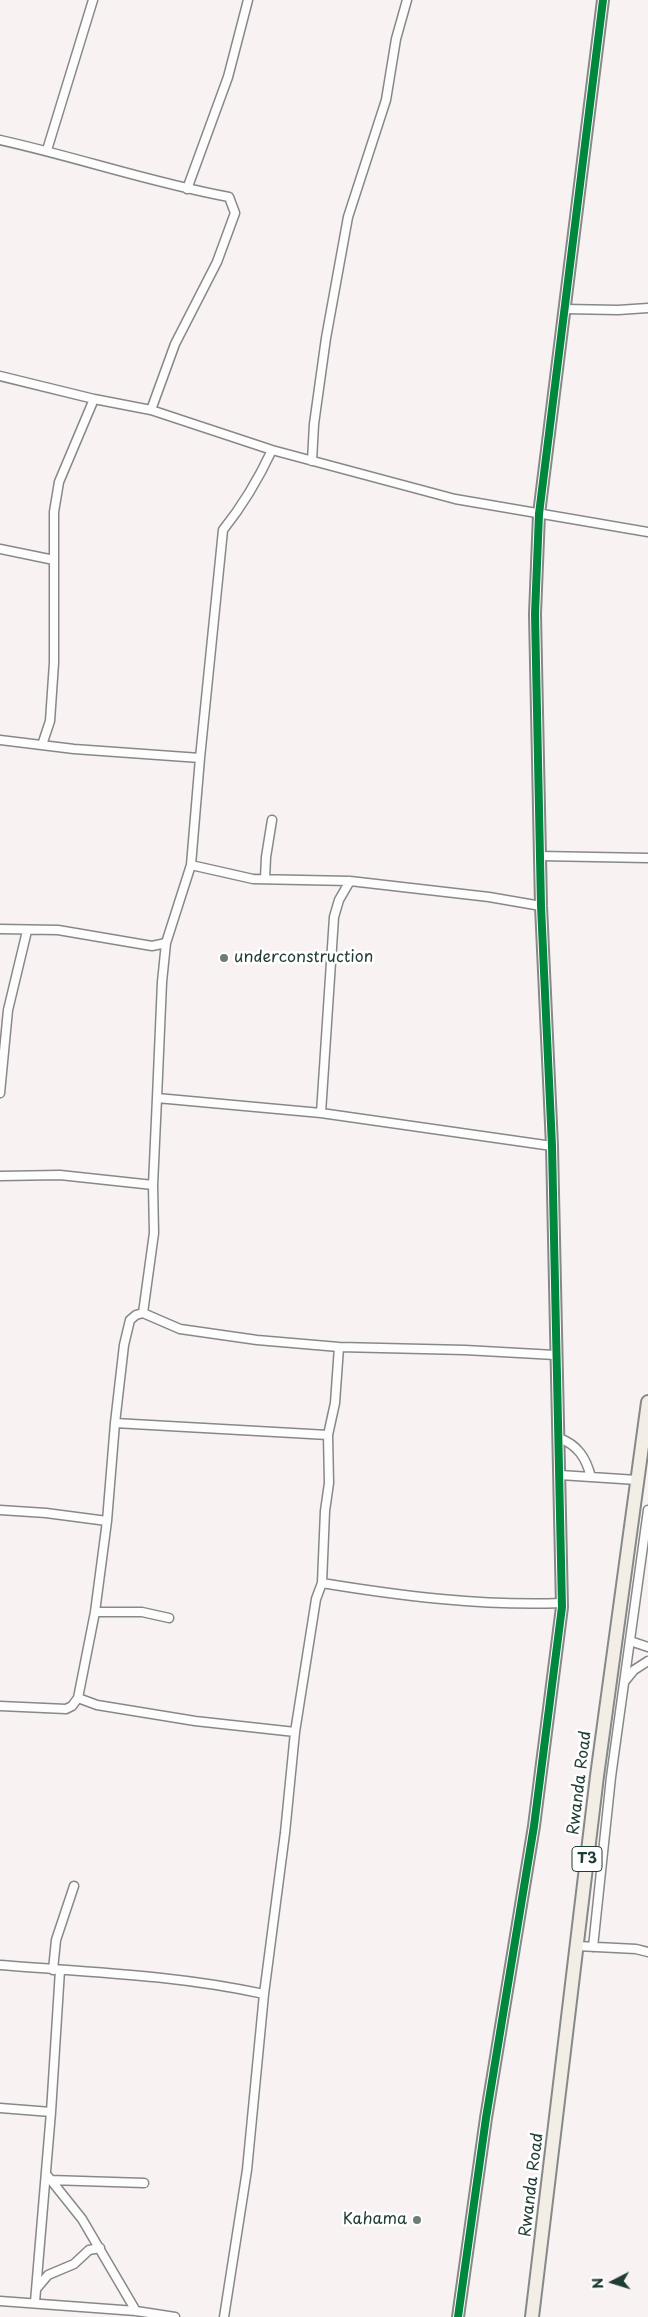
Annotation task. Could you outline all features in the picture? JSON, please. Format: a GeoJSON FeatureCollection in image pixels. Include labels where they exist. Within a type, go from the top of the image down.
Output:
{"type":"FeatureCollection","features":[{"type":"Feature","properties":{"kind":"highway","name":"Rwanda Road"},"geometry":{"type":"LineString","coordinates":[[532,2317],[598,1766],[648,1402]]}},
{"type":"Feature","properties":{"kind":"street"},"geometry":{"type":"LineString","coordinates":[[48,150],[93,0]]}},
{"type":"Feature","properties":{"kind":"street"},"geometry":{"type":"LineString","coordinates":[[187,189],[228,77],[248,0]]}},
{"type":"Feature","properties":{"kind":"street"},"geometry":{"type":"LineString","coordinates":[[312,461],[314,424],[326,338],[348,217],[386,100],[396,39],[407,0]]}},
{"type":"Feature","properties":{"kind":"street"},"geometry":{"type":"LineString","coordinates":[[458,2317],[486,2118],[534,1826],[562,1603],[560,1438],[555,1355],[552,1146],[541,906],[536,614],[539,514],[603,0]]}},
{"type":"Feature","properties":{"kind":"street"},"geometry":{"type":"LineString","coordinates":[[0,140],[48,150],[187,189],[230,197],[235,213],[218,262],[175,344],[151,410]]}},
{"type":"Feature","properties":{"kind":"street"},"geometry":{"type":"LineString","coordinates":[[565,309],[618,310],[648,308]]}},
{"type":"Feature","properties":{"kind":"street"},"geometry":{"type":"LineString","coordinates":[[0,376],[94,399],[151,410],[272,450],[455,499],[648,532]]}},
{"type":"Feature","properties":{"kind":"street"},"geometry":{"type":"LineString","coordinates":[[42,745],[50,721],[54,663],[54,512],[59,482],[94,399]]}},
{"type":"Feature","properties":{"kind":"street"},"geometry":{"type":"LineString","coordinates":[[143,1313],[154,1233],[153,1185],[166,943],[191,865],[223,530],[244,504],[257,483],[272,450]]}},
{"type":"Feature","properties":{"kind":"street"},"geometry":{"type":"LineString","coordinates":[[0,549],[54,560]]}},
{"type":"Feature","properties":{"kind":"street"},"geometry":{"type":"LineString","coordinates":[[0,740],[200,758]]}},
{"type":"Feature","properties":{"kind":"street"},"geometry":{"type":"LineString","coordinates":[[265,879],[272,820]]}},
{"type":"Feature","properties":{"kind":"street"},"geometry":{"type":"LineString","coordinates":[[540,856],[648,858]]}},
{"type":"Feature","properties":{"kind":"street"},"geometry":{"type":"LineString","coordinates":[[191,865],[231,875],[265,879],[350,881],[488,897],[541,906]]}},
{"type":"Feature","properties":{"kind":"street"},"geometry":{"type":"LineString","coordinates":[[321,1113],[334,917],[339,900],[350,881]]}},
{"type":"Feature","properties":{"kind":"street"},"geometry":{"type":"LineString","coordinates":[[0,929],[27,931],[58,930],[152,946],[166,943]]}},
{"type":"Feature","properties":{"kind":"street"},"geometry":{"type":"LineString","coordinates":[[0,1092],[8,1010],[27,931]]}},
{"type":"Feature","properties":{"kind":"street"},"geometry":{"type":"LineString","coordinates":[[157,1098],[321,1113],[552,1146]]}},
{"type":"Feature","properties":{"kind":"street"},"geometry":{"type":"LineString","coordinates":[[0,1176],[60,1175],[153,1185]]}},
{"type":"Feature","properties":{"kind":"street"},"geometry":{"type":"LineString","coordinates":[[0,1706],[66,1709],[72,1706],[78,1698],[95,1612],[107,1521],[115,1423],[126,1336],[130,1320],[136,1315],[143,1313],[180,1329],[216,1336],[339,1347],[465,1350],[555,1355]]}},
{"type":"Feature","properties":{"kind":"street"},"geometry":{"type":"LineString","coordinates":[[224,2317],[247,2170],[264,1994],[285,1833],[295,1732],[316,1599],[322,1583],[325,1511],[329,1483],[328,1435],[335,1403],[339,1347]]}},
{"type":"Feature","properties":{"kind":"street"},"geometry":{"type":"LineString","coordinates":[[115,1423],[328,1435]]}},
{"type":"Feature","properties":{"kind":"street"},"geometry":{"type":"LineString","coordinates":[[560,1438],[579,1450],[587,1462],[591,1477]]}},
{"type":"Feature","properties":{"kind":"street"},"geometry":{"type":"LineString","coordinates":[[560,1475],[637,1480]]}},
{"type":"Feature","properties":{"kind":"street"},"geometry":{"type":"LineString","coordinates":[[0,1510],[46,1513],[107,1521]]}},
{"type":"Feature","properties":{"kind":"street"},"geometry":{"type":"LineString","coordinates":[[593,1947],[611,1777],[648,1510]]}},
{"type":"Feature","properties":{"kind":"street"},"geometry":{"type":"LineString","coordinates":[[322,1583],[420,1598],[500,1604],[562,1603]]}},
{"type":"Feature","properties":{"kind":"street"},"geometry":{"type":"LineString","coordinates":[[95,1612],[142,1612],[169,1618]]}},
{"type":"Feature","properties":{"kind":"street"},"geometry":{"type":"LineString","coordinates":[[630,1641],[648,1647]]}},
{"type":"Feature","properties":{"kind":"street"},"geometry":{"type":"LineString","coordinates":[[625,1681],[634,1670],[648,1661]]}},
{"type":"Feature","properties":{"kind":"street"},"geometry":{"type":"LineString","coordinates":[[78,1698],[97,1705],[195,1722],[295,1732]]}},
{"type":"Feature","properties":{"kind":"street"},"geometry":{"type":"LineString","coordinates":[[35,2302],[48,2177],[56,1940],[74,1886]]}},
{"type":"Feature","properties":{"kind":"street"},"geometry":{"type":"LineString","coordinates":[[577,1946],[636,1949],[648,1952]]}},
{"type":"Feature","properties":{"kind":"street"},"geometry":{"type":"LineString","coordinates":[[0,1965],[187,1980],[220,1984],[264,1994]]}},
{"type":"Feature","properties":{"kind":"street"},"geometry":{"type":"LineString","coordinates":[[0,2108],[51,2112]]}},
{"type":"Feature","properties":{"kind":"street"},"geometry":{"type":"LineString","coordinates":[[48,2177],[144,2183]]}},
{"type":"Feature","properties":{"kind":"street"},"geometry":{"type":"LineString","coordinates":[[48,2177],[82,2219],[136,2311]]}},
{"type":"Feature","properties":{"kind":"street"},"geometry":{"type":"LineString","coordinates":[[37,2288],[48,2275],[74,2264],[89,2250],[100,2248]]}},
{"type":"Feature","properties":{"kind":"street"},"geometry":{"type":"LineString","coordinates":[[0,2301],[35,2302],[136,2311],[175,2317]]}},
{"type":"Feature","properties":{"kind":"cycle path"},"geometry":{"type":"LineString","coordinates":[[458,2317],[486,2118],[534,1826],[562,1607],[552,1146],[541,906],[535,614],[539,514],[603,0]]}},
{"type":"Feature","properties":{"kind":"place","name":"underconstruction"},"geometry":{"type":"Point","coordinates":[224,958]}},
{"type":"Feature","properties":{"kind":"place","name":"Kahama"},"geometry":{"type":"Point","coordinates":[417,2220]}}]}
